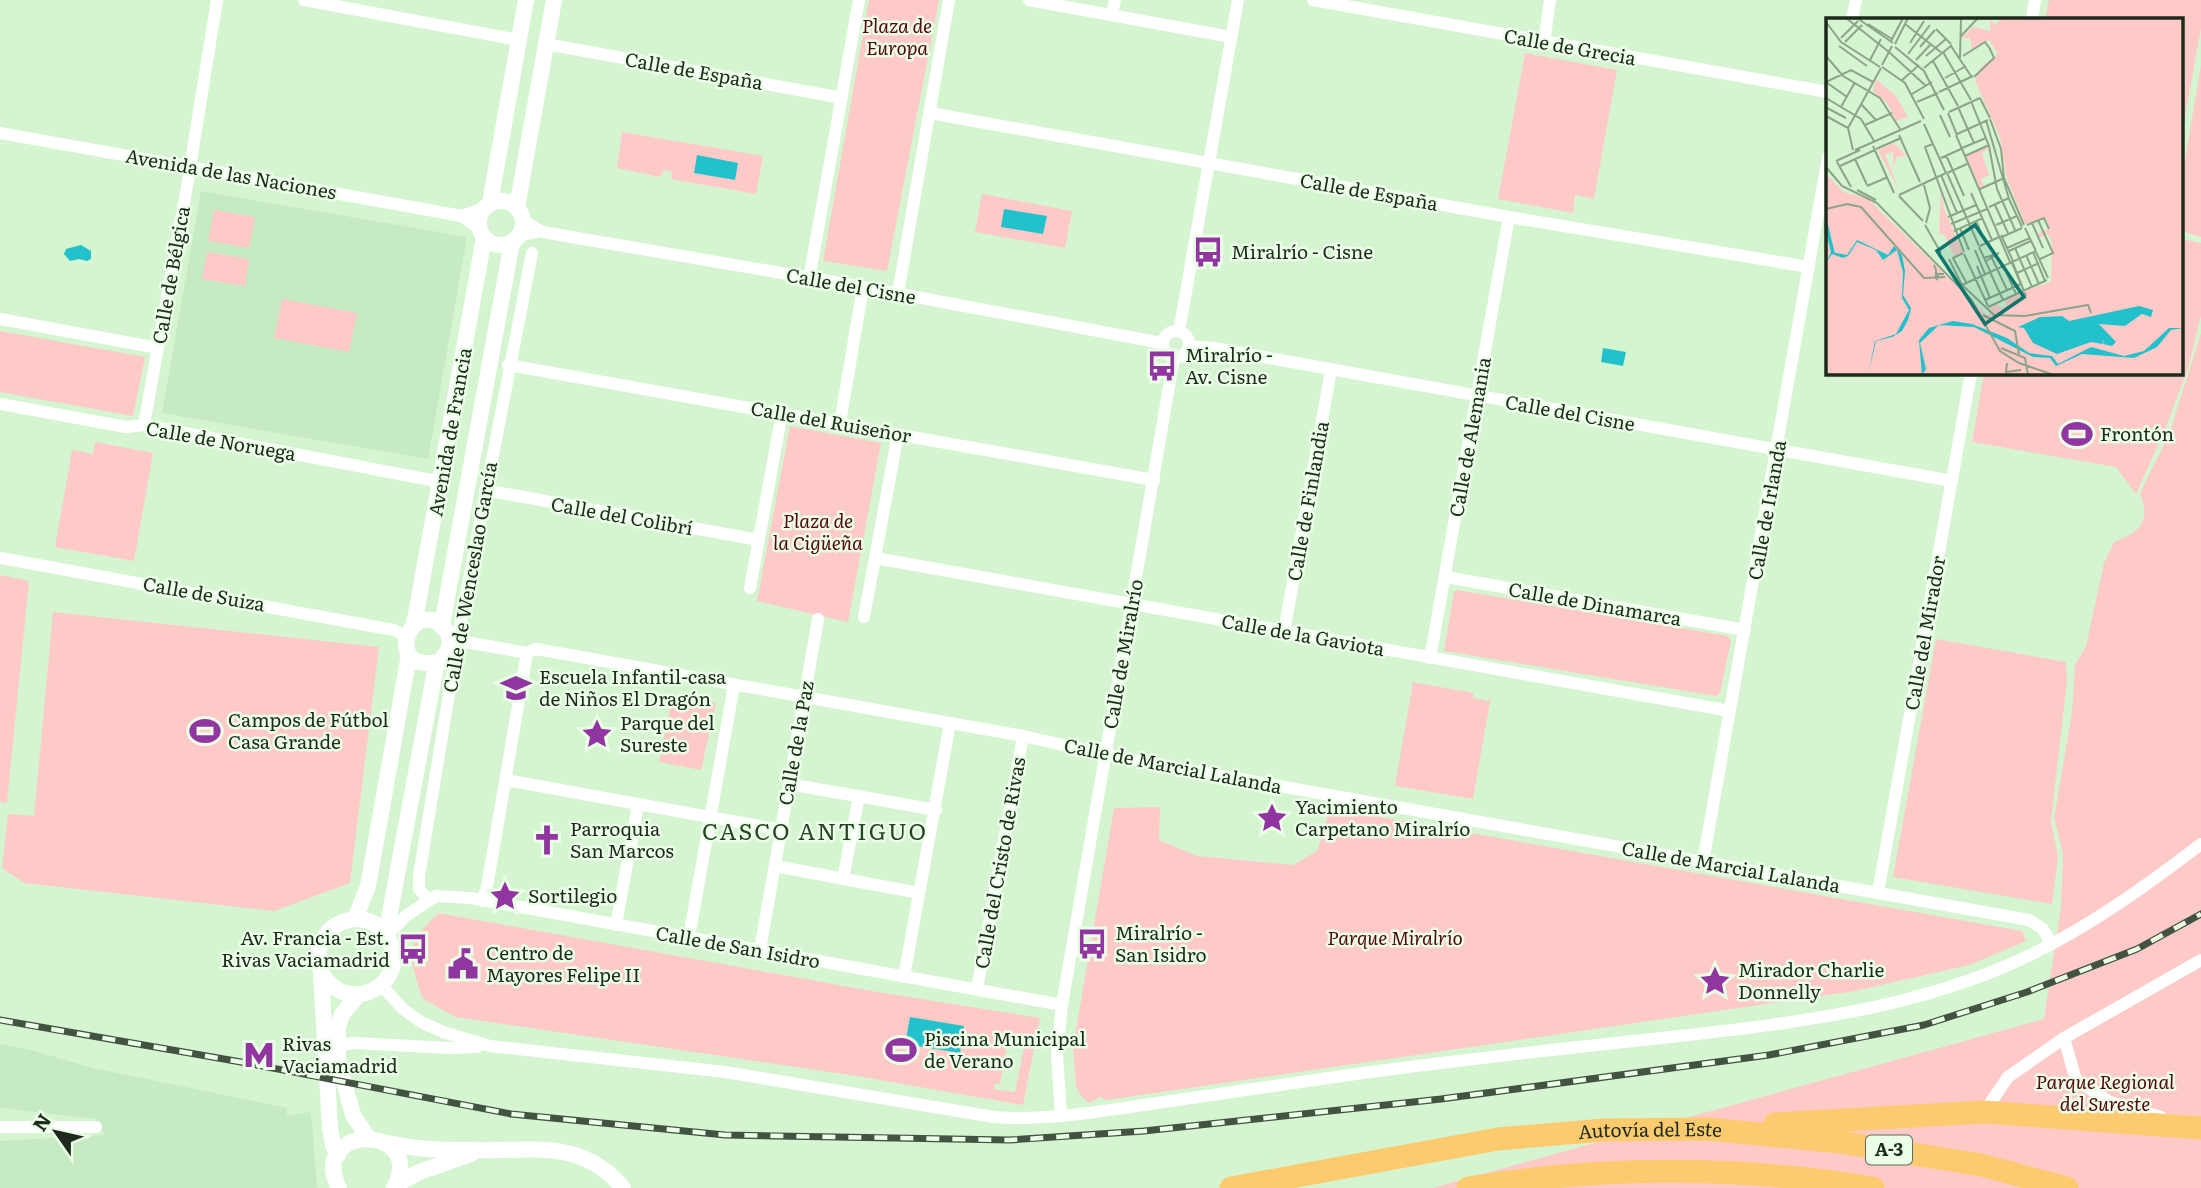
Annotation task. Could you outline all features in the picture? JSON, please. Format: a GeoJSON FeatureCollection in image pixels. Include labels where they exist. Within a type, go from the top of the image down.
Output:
{"type":"FeatureCollection","features":[{"type":"Feature","properties":{"kind":"highway"},"geometry":{"type":"LineString","coordinates":[[1708,1129],[1984,1112],[2194,1127]]}},
{"type":"Feature","properties":{"kind":"highway","name":"Autovía del Este"},"geometry":{"type":"LineString","coordinates":[[1230,1188],[1498,1139],[1604,1130],[1708,1129],[1840,1142],[1981,1165],[2067,1188]]}},
{"type":"Feature","properties":{"kind":"highway","name":"Autovía del Este"},"geometry":{"type":"LineString","coordinates":[[1468,1188],[1612,1171],[1708,1172],[1873,1188]]}},
{"type":"Feature","properties":{"kind":"street","name":"Calle de Bélgica"},"geometry":{"type":"LineString","coordinates":[[144,425],[217,0]]}},
{"type":"Feature","properties":{"kind":"street"},"geometry":{"type":"LineString","coordinates":[[304,0],[519,40]]}},
{"type":"Feature","properties":{"kind":"street"},"geometry":{"type":"LineString","coordinates":[[486,206],[499,200],[509,202],[518,226],[502,245],[492,244],[482,234],[478,218],[486,206],[526,0]]}},
{"type":"Feature","properties":{"kind":"street","name":"Avenida de Francia"},"geometry":{"type":"LineString","coordinates":[[386,934],[437,662],[447,653],[554,0]]}},
{"type":"Feature","properties":{"kind":"street"},"geometry":{"type":"LineString","coordinates":[[809,278],[859,0]]}},
{"type":"Feature","properties":{"kind":"street"},"geometry":{"type":"LineString","coordinates":[[898,293],[949,0]]}},
{"type":"Feature","properties":{"kind":"street"},"geometry":{"type":"LineString","coordinates":[[1029,0],[1231,37]]}},
{"type":"Feature","properties":{"kind":"street"},"geometry":{"type":"LineString","coordinates":[[1112,15],[1115,0]]}},
{"type":"Feature","properties":{"kind":"street"},"geometry":{"type":"LineString","coordinates":[[1179,331],[1238,0]]}},
{"type":"Feature","properties":{"kind":"street","name":"Calle de Grecia"},"geometry":{"type":"LineString","coordinates":[[1313,0],[1826,92]]}},
{"type":"Feature","properties":{"kind":"street"},"geometry":{"type":"LineString","coordinates":[[1544,43],[1550,0]]}},
{"type":"Feature","properties":{"kind":"street"},"geometry":{"type":"LineString","coordinates":[[1852,18],[1856,0]]}},
{"type":"Feature","properties":{"kind":"street"},"geometry":{"type":"LineString","coordinates":[[2032,18],[2035,0]]}},
{"type":"Feature","properties":{"kind":"street","name":"Calle de España"},"geometry":{"type":"LineString","coordinates":[[546,44],[842,98]]}},
{"type":"Feature","properties":{"kind":"street","name":"Calle de España"},"geometry":{"type":"LineString","coordinates":[[930,113],[1508,217],[1809,267]]}},
{"type":"Feature","properties":{"kind":"street","name":"Avenida de las Naciones"},"geometry":{"type":"LineString","coordinates":[[0,133],[462,216],[482,234]]}},
{"type":"Feature","properties":{"kind":"street","name":"Calle de Irlanda"},"geometry":{"type":"LineString","coordinates":[[1703,862],[1826,169]]}},
{"type":"Feature","properties":{"kind":"street","name":"Avenida de las Naciones"},"geometry":{"type":"LineString","coordinates":[[462,216],[486,206]]}},
{"type":"Feature","properties":{"kind":"street","name":"Calle de Alemania"},"geometry":{"type":"LineString","coordinates":[[1430,658],[1508,217]]}},
{"type":"Feature","properties":{"kind":"street","name":"Calle del Cisne"},"geometry":{"type":"LineString","coordinates":[[518,226],[1162,343]]}},
{"type":"Feature","properties":{"kind":"street","name":"Avenida de Francia"},"geometry":{"type":"LineString","coordinates":[[355,919],[368,886],[409,655],[405,642],[410,630],[441,482],[482,234]]}},
{"type":"Feature","properties":{"kind":"street","name":"Calle de Wenceslao García"},"geometry":{"type":"LineString","coordinates":[[428,900],[419,889],[419,876],[450,634],[485,490],[531,253]]}},
{"type":"Feature","properties":{"kind":"street"},"geometry":{"type":"LineString","coordinates":[[840,423],[863,287]]}},
{"type":"Feature","properties":{"kind":"street"},"geometry":{"type":"LineString","coordinates":[[0,320],[158,348]]}},
{"type":"Feature","properties":{"kind":"street"},"geometry":{"type":"LineString","coordinates":[[1179,331],[1187,337],[1189,346],[1184,355],[1174,358],[1165,353],[1162,343],[1168,333],[1179,331]]}},
{"type":"Feature","properties":{"kind":"street","name":"Calle del Cisne"},"geometry":{"type":"LineString","coordinates":[[1189,346],[1214,348],[1952,481]]}},
{"type":"Feature","properties":{"kind":"street","name":"Calle de Miralrío"},"geometry":{"type":"LineString","coordinates":[[1061,1116],[1057,1054],[1062,1005],[1174,358]]}},
{"type":"Feature","properties":{"kind":"street","name":"Calle del Ruiseñor"},"geometry":{"type":"LineString","coordinates":[[508,365],[1154,480]]}},
{"type":"Feature","properties":{"kind":"street","name":"Calle de Finlandia"},"geometry":{"type":"LineString","coordinates":[[1284,632],[1331,370]]}},
{"type":"Feature","properties":{"kind":"street","name":"Calle del Mirador"},"geometry":{"type":"LineString","coordinates":[[1880,894],[1971,374]]}},
{"type":"Feature","properties":{"kind":"street","name":"Calle de Noruega"},"geometry":{"type":"LineString","coordinates":[[0,404],[126,427],[144,425],[441,482]]}},
{"type":"Feature","properties":{"kind":"street"},"geometry":{"type":"LineString","coordinates":[[750,588],[782,413]]}},
{"type":"Feature","properties":{"kind":"street"},"geometry":{"type":"LineString","coordinates":[[864,617],[898,434]]}},
{"type":"Feature","properties":{"kind":"street","name":"Calle del Colibrí"},"geometry":{"type":"LineString","coordinates":[[485,490],[759,540]]}},
{"type":"Feature","properties":{"kind":"street","name":"Calle de Suiza"},"geometry":{"type":"LineString","coordinates":[[0,558],[394,630],[410,630]]}},
{"type":"Feature","properties":{"kind":"street","name":"Calle de la Gaviota"},"geometry":{"type":"LineString","coordinates":[[875,558],[1730,711]]}},
{"type":"Feature","properties":{"kind":"street","name":"Calle de Dinamarca"},"geometry":{"type":"LineString","coordinates":[[1446,577],[1745,630]]}},
{"type":"Feature","properties":{"kind":"street","name":"Calle de la Paz"},"geometry":{"type":"LineString","coordinates":[[760,950],[818,619]]}},
{"type":"Feature","properties":{"kind":"street"},"geometry":{"type":"LineString","coordinates":[[410,630],[423,620],[433,621],[450,634]]}},
{"type":"Feature","properties":{"kind":"street","name":"Calle de Marcial Lalanda"},"geometry":{"type":"LineString","coordinates":[[450,634],[527,653],[536,649],[2029,920],[2042,928],[2052,944]]}},
{"type":"Feature","properties":{"kind":"street"},"geometry":{"type":"LineString","coordinates":[[482,901],[487,887],[527,653]]}},
{"type":"Feature","properties":{"kind":"street"},"geometry":{"type":"LineString","coordinates":[[409,655],[417,662],[437,662]]}},
{"type":"Feature","properties":{"kind":"street"},"geometry":{"type":"LineString","coordinates":[[689,937],[734,685]]}},
{"type":"Feature","properties":{"kind":"street"},"geometry":{"type":"LineString","coordinates":[[904,977],[950,723]]}},
{"type":"Feature","properties":{"kind":"street","name":"Calle del Cristo de Rivas"},"geometry":{"type":"LineString","coordinates":[[977,989],[1023,736]]}},
{"type":"Feature","properties":{"kind":"street"},"geometry":{"type":"LineString","coordinates":[[506,780],[781,830]]}},
{"type":"Feature","properties":{"kind":"street"},"geometry":{"type":"LineString","coordinates":[[789,784],[936,810]]}},
{"type":"Feature","properties":{"kind":"street"},"geometry":{"type":"LineString","coordinates":[[843,878],[859,796]]}},
{"type":"Feature","properties":{"kind":"street"},"geometry":{"type":"LineString","coordinates":[[616,925],[638,805]]}},
{"type":"Feature","properties":{"kind":"street"},"geometry":{"type":"LineString","coordinates":[[338,1046],[490,1046],[725,1072],[994,1117],[1021,1119],[1061,1116],[1461,1060],[1732,1030],[1855,1013],[1946,988],[2024,958],[2052,944],[2152,881],[2201,844]]}},
{"type":"Feature","properties":{"kind":"street"},"geometry":{"type":"LineString","coordinates":[[775,866],[919,893]]}},
{"type":"Feature","properties":{"kind":"street","name":"Calle de San Isidro"},"geometry":{"type":"LineString","coordinates":[[428,900],[436,896],[482,901],[1062,1005]]}},
{"type":"Feature","properties":{"kind":"street"},"geometry":{"type":"LineString","coordinates":[[386,934],[428,900]]}},
{"type":"Feature","properties":{"kind":"street"},"geometry":{"type":"LineString","coordinates":[[321,972],[327,982],[346,994],[368,993],[381,985],[388,976],[394,958],[392,946],[386,934],[372,923],[355,919],[336,924],[324,935],[317,955],[321,972],[331,1134],[338,1155]]}},
{"type":"Feature","properties":{"kind":"street"},"geometry":{"type":"LineString","coordinates":[[1984,1112],[2008,1077],[2064,1038],[2201,960]]}},
{"type":"Feature","properties":{"kind":"street"},"geometry":{"type":"LineString","coordinates":[[381,985],[403,1009],[421,1022],[490,1046]]}},
{"type":"Feature","properties":{"kind":"street"},"geometry":{"type":"LineString","coordinates":[[358,995],[342,1014],[338,1027],[338,1060],[353,1115],[368,1138]]}},
{"type":"Feature","properties":{"kind":"street"},"geometry":{"type":"LineString","coordinates":[[2064,1038],[2076,1080],[2110,1102],[2194,1127]]}},
{"type":"Feature","properties":{"kind":"street"},"geometry":{"type":"LineString","coordinates":[[0,1127],[96,1127]]}},
{"type":"Feature","properties":{"kind":"street"},"geometry":{"type":"LineString","coordinates":[[340,1188],[334,1172],[338,1155],[349,1143],[368,1138],[416,1148],[483,1151],[526,1148],[561,1151],[590,1161],[612,1176],[623,1188]]}},
{"type":"Feature","properties":{"kind":"street"},"geometry":{"type":"LineString","coordinates":[[385,1143],[398,1161],[400,1173],[396,1186]]}},
{"type":"Feature","properties":{"kind":"street"},"geometry":{"type":"LineString","coordinates":[[396,1186],[419,1172],[483,1151]]}},
{"type":"Feature","properties":{"kind":"shaded area"},"geometry":{"type":"Polygon","coordinates":[[[201,191],[467,237],[428,459],[162,413],[201,191]]]}},
{"type":"Feature","properties":{"kind":"shaded area"},"geometry":{"type":"Polygon","coordinates":[[[0,1044],[93,1068],[287,1108],[287,1115],[311,1112],[317,1188],[0,1188],[0,1141],[105,1135],[95,1119],[0,1108],[0,1044]]]}},
{"type":"Feature","properties":{"kind":"green space","name":"Plaza de Europa"},"geometry":{"type":"Polygon","coordinates":[[[869,0],[939,0],[887,271],[823,261],[869,0]]]}},
{"type":"Feature","properties":{"kind":"green space"},"geometry":{"type":"Polygon","coordinates":[[[2049,0],[2201,0],[2201,28],[2184,122],[2184,18],[2045,18],[2049,0]]]}},
{"type":"Feature","properties":{"kind":"green space"},"geometry":{"type":"Polygon","coordinates":[[[1525,53],[1617,70],[1594,199],[1575,195],[1573,213],[1498,199],[1525,53]]]}},
{"type":"Feature","properties":{"kind":"green space"},"geometry":{"type":"Polygon","coordinates":[[[2201,65],[2201,237],[2184,232],[2184,165],[2201,65]]]}},
{"type":"Feature","properties":{"kind":"green space"},"geometry":{"type":"Polygon","coordinates":[[[622,132],[763,156],[756,194],[671,179],[672,172],[663,170],[660,177],[617,168],[622,132]]]}},
{"type":"Feature","properties":{"kind":"green space"},"geometry":{"type":"Polygon","coordinates":[[[982,194],[1072,211],[1065,248],[975,232],[982,194]]]}},
{"type":"Feature","properties":{"kind":"green space"},"geometry":{"type":"Polygon","coordinates":[[[214,210],[255,217],[249,248],[208,241],[214,210]]]}},
{"type":"Feature","properties":{"kind":"green space"},"geometry":{"type":"Polygon","coordinates":[[[2184,239],[2201,243],[2201,316],[2188,368],[2166,427],[2136,494],[2116,467],[1972,442],[1984,374],[2184,374],[2184,239]]]}},
{"type":"Feature","properties":{"kind":"green space"},"geometry":{"type":"Polygon","coordinates":[[[207,252],[249,259],[245,286],[202,279],[207,252]]]}},
{"type":"Feature","properties":{"kind":"green space"},"geometry":{"type":"Polygon","coordinates":[[[282,299],[357,313],[349,352],[274,338],[282,299]]]}},
{"type":"Feature","properties":{"kind":"green space"},"geometry":{"type":"Polygon","coordinates":[[[0,331],[145,357],[133,416],[0,392],[0,331]]]}},
{"type":"Feature","properties":{"kind":"green space","name":"Parque Regional del Sureste"},"geometry":{"type":"Polygon","coordinates":[[[2201,333],[2201,1188],[1432,1188],[2044,1019],[2061,907],[2063,853],[2054,818],[2072,712],[2075,665],[2086,646],[2104,563],[2114,542],[2131,534],[2141,525],[2144,511],[2140,493],[2169,434],[2201,333]]]}},
{"type":"Feature","properties":{"kind":"green space","name":"Plaza de la Cigüeña"},"geometry":{"type":"Polygon","coordinates":[[[790,426],[881,443],[848,622],[757,601],[790,426]]]}},
{"type":"Feature","properties":{"kind":"green space"},"geometry":{"type":"Polygon","coordinates":[[[95,442],[153,453],[134,561],[55,547],[72,450],[93,454],[95,442]]]}},
{"type":"Feature","properties":{"kind":"green space"},"geometry":{"type":"Polygon","coordinates":[[[0,575],[29,581],[7,803],[0,802],[0,575]]]}},
{"type":"Feature","properties":{"kind":"green space"},"geometry":{"type":"Polygon","coordinates":[[[1457,590],[1728,636],[1731,641],[1720,693],[1717,696],[1444,651],[1454,592],[1457,590]]]}},
{"type":"Feature","properties":{"kind":"green space","name":"Campos de Fútbol Casa Grande"},"geometry":{"type":"Polygon","coordinates":[[[53,612],[379,647],[350,883],[274,911],[24,883],[2,868],[8,814],[34,816],[53,612]]]}},
{"type":"Feature","properties":{"kind":"green space"},"geometry":{"type":"Polygon","coordinates":[[[1936,639],[2066,662],[2067,681],[2051,821],[2058,857],[2052,904],[1893,877],[1936,639]]]}},
{"type":"Feature","properties":{"kind":"green space"},"geometry":{"type":"Polygon","coordinates":[[[1413,682],[1473,693],[1473,698],[1488,701],[1491,696],[1473,799],[1395,786],[1413,682]]]}},
{"type":"Feature","properties":{"kind":"green space"},"geometry":{"type":"Polygon","coordinates":[[[673,694],[716,703],[701,770],[659,762],[673,694]]]}},
{"type":"Feature","properties":{"kind":"green space","name":"Parque Miralrío"},"geometry":{"type":"Polygon","coordinates":[[[1160,807],[1159,840],[1197,856],[1293,865],[1317,851],[1330,808],[2022,931],[2026,941],[1969,965],[1855,991],[1107,1100],[1100,1097],[1089,1103],[1076,1087],[1073,1047],[1114,808],[1160,807]]]}},
{"type":"Feature","properties":{"kind":"green space"},"geometry":{"type":"Polygon","coordinates":[[[438,913],[872,991],[1040,1018],[1023,1105],[857,1076],[455,1017],[422,998],[414,972],[412,952],[419,934],[438,913]],[[1009,1034],[1000,1084],[995,1083],[994,1089],[1015,1092],[1026,1037],[1009,1034]]]}},
{"type":"Feature","properties":{"kind":"water"},"geometry":{"type":"Polygon","coordinates":[[[697,155],[738,163],[735,180],[694,173],[697,155]]]}},
{"type":"Feature","properties":{"kind":"water"},"geometry":{"type":"Polygon","coordinates":[[[1004,209],[1047,216],[1043,234],[1001,227],[1004,209]]]}},
{"type":"Feature","properties":{"kind":"water"},"geometry":{"type":"Polygon","coordinates":[[[81,245],[91,251],[91,259],[70,261],[64,254],[66,249],[81,245]]]}},
{"type":"Feature","properties":{"kind":"water"},"geometry":{"type":"Polygon","coordinates":[[[1603,348],[1626,352],[1623,366],[1601,362],[1603,348]]]}},
{"type":"Feature","properties":{"kind":"water"},"geometry":{"type":"Polygon","coordinates":[[[910,1017],[964,1026],[960,1053],[905,1044],[910,1017]]]}},
{"type":"Feature","properties":{"kind":"railway"},"geometry":{"type":"LineString","coordinates":[[0,1020],[241,1062],[511,1114],[725,1135],[1010,1140],[1144,1131],[1441,1099],[1769,1055],[1924,1025],[2027,992],[2137,949],[2201,914]]}},
{"type":"Feature","properties":{"kind":"place","name":"Miralrío - Cisne"},"geometry":{"type":"Point","coordinates":[1208,252]}},
{"type":"Feature","properties":{"kind":"place","name":"Miralrío - Av. Cisne"},"geometry":{"type":"Point","coordinates":[1162,366]}},
{"type":"Feature","properties":{"kind":"place","name":"Frontón"},"geometry":{"type":"Point","coordinates":[2077,434]}},
{"type":"Feature","properties":{"kind":"place","name":"Escuela Infantil-casa de Niños El Dragón"},"geometry":{"type":"Point","coordinates":[516,688]}},
{"type":"Feature","properties":{"kind":"place","name":"Campos de Fútbol Casa Grande"},"geometry":{"type":"Point","coordinates":[205,731]}},
{"type":"Feature","properties":{"kind":"place","name":"Parque del Sureste"},"geometry":{"type":"Point","coordinates":[597,734]}},
{"type":"Feature","properties":{"kind":"place","name":"Yacimiento Carpetano Miralrío"},"geometry":{"type":"Point","coordinates":[1272,818]}},
{"type":"Feature","properties":{"kind":"place","name":"Parroquia San Marcos"},"geometry":{"type":"Point","coordinates":[547,840]}},
{"type":"Feature","properties":{"kind":"place","name":"Sortilegio"},"geometry":{"type":"Point","coordinates":[505,896]}},
{"type":"Feature","properties":{"kind":"place","name":"Miralrío - San Isidro"},"geometry":{"type":"Point","coordinates":[1092,944]}},
{"type":"Feature","properties":{"kind":"place","name":"Av. Francia - Est. Rivas Vaciamadrid"},"geometry":{"type":"Point","coordinates":[413,949]}},
{"type":"Feature","properties":{"kind":"place","name":"Centro de Mayores Felipe II"},"geometry":{"type":"Point","coordinates":[463,964]}},
{"type":"Feature","properties":{"kind":"place","name":"Mirador Charlie Donnelly"},"geometry":{"type":"Point","coordinates":[1715,981]}},
{"type":"Feature","properties":{"kind":"place","name":"Piscina Municipal de Verano"},"geometry":{"type":"Point","coordinates":[901,1050]}},
{"type":"Feature","properties":{"kind":"place","name":"Rivas Vaciamadrid"},"geometry":{"type":"Point","coordinates":[259,1055]}},
{"type":"Feature","properties":{"kind":"district","name":"CASCO ANTIGUO"},"geometry":{"type":"Point","coordinates":[815,832]}}]}
